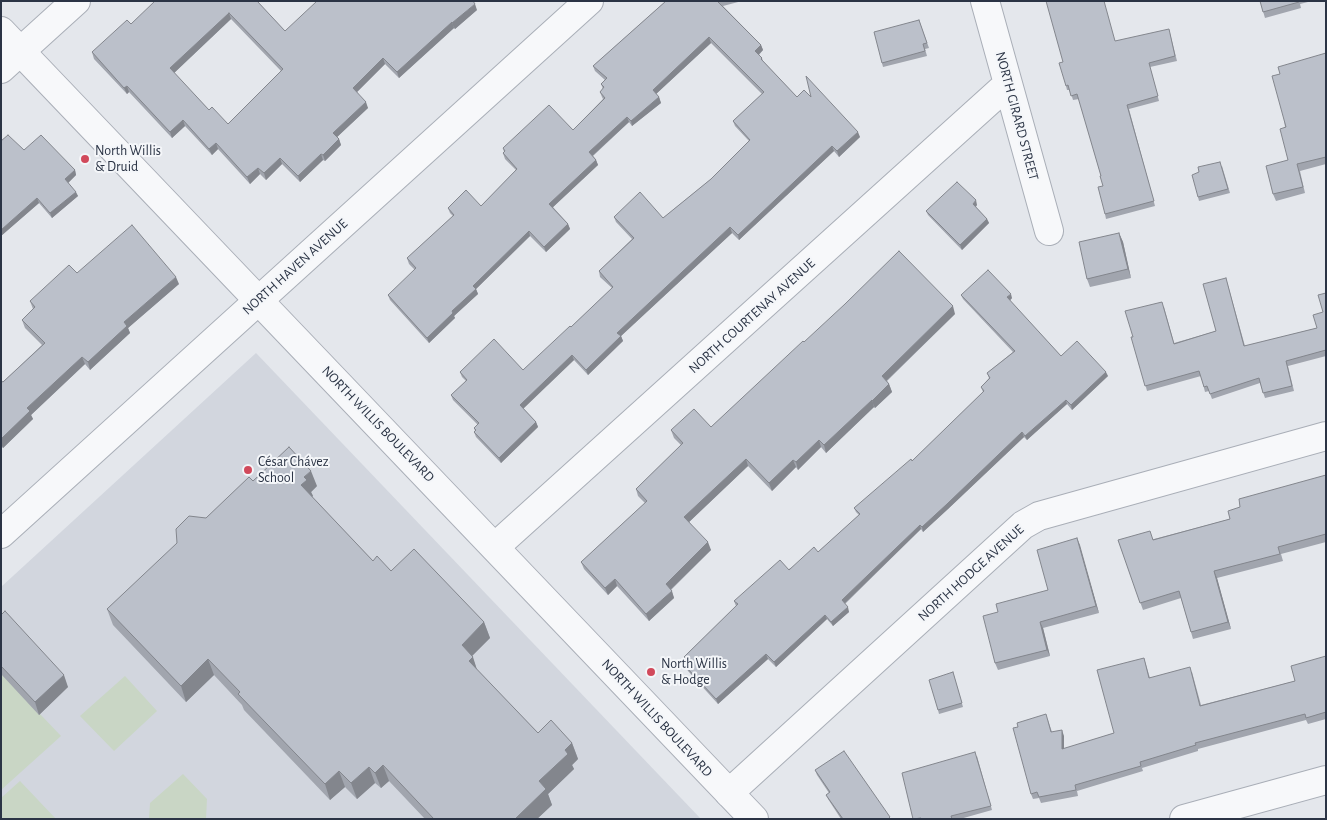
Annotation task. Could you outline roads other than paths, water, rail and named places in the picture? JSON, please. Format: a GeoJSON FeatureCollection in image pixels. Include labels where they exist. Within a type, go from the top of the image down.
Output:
{"type":"FeatureCollection","features":[{"type":"Feature","properties":{"kind":"street"},"geometry":{"type":"LineString","coordinates":[[1,69],[76,1]]}},
{"type":"Feature","properties":{"kind":"street","name":"NORTH HAVEN AVENUE"},"geometry":{"type":"LineString","coordinates":[[1,534],[588,1]]}},
{"type":"Feature","properties":{"kind":"street","name":"NORTH GIRARD STREET"},"geometry":{"type":"LineString","coordinates":[[986,1],[1049,231]]}},
{"type":"Feature","properties":{"kind":"street","name":"NORTH WILLIS BOULEVARD"},"geometry":{"type":"LineString","coordinates":[[1,31],[754,819]]}},
{"type":"Feature","properties":{"kind":"street","name":"NORTH COURTENAY AVENUE"},"geometry":{"type":"LineString","coordinates":[[495,547],[1008,84]]}},
{"type":"Feature","properties":{"kind":"street","name":"NORTH HODGE AVENUE"},"geometry":{"type":"LineString","coordinates":[[729,793],[1023,525],[1039,516],[1326,436]]}},
{"type":"Feature","properties":{"kind":"street"},"geometry":{"type":"LineString","coordinates":[[1184,819],[1326,780]]}},
{"type":"Feature","properties":{"kind":"place","name":"North Willis & Druid"},"geometry":{"type":"Point","coordinates":[85,159]}},
{"type":"Feature","properties":{"kind":"place","name":"César Chávez School"},"geometry":{"type":"Point","coordinates":[248,470]}},
{"type":"Feature","properties":{"kind":"place","name":"North Willis & Hodge"},"geometry":{"type":"Point","coordinates":[651,672]}}]}
